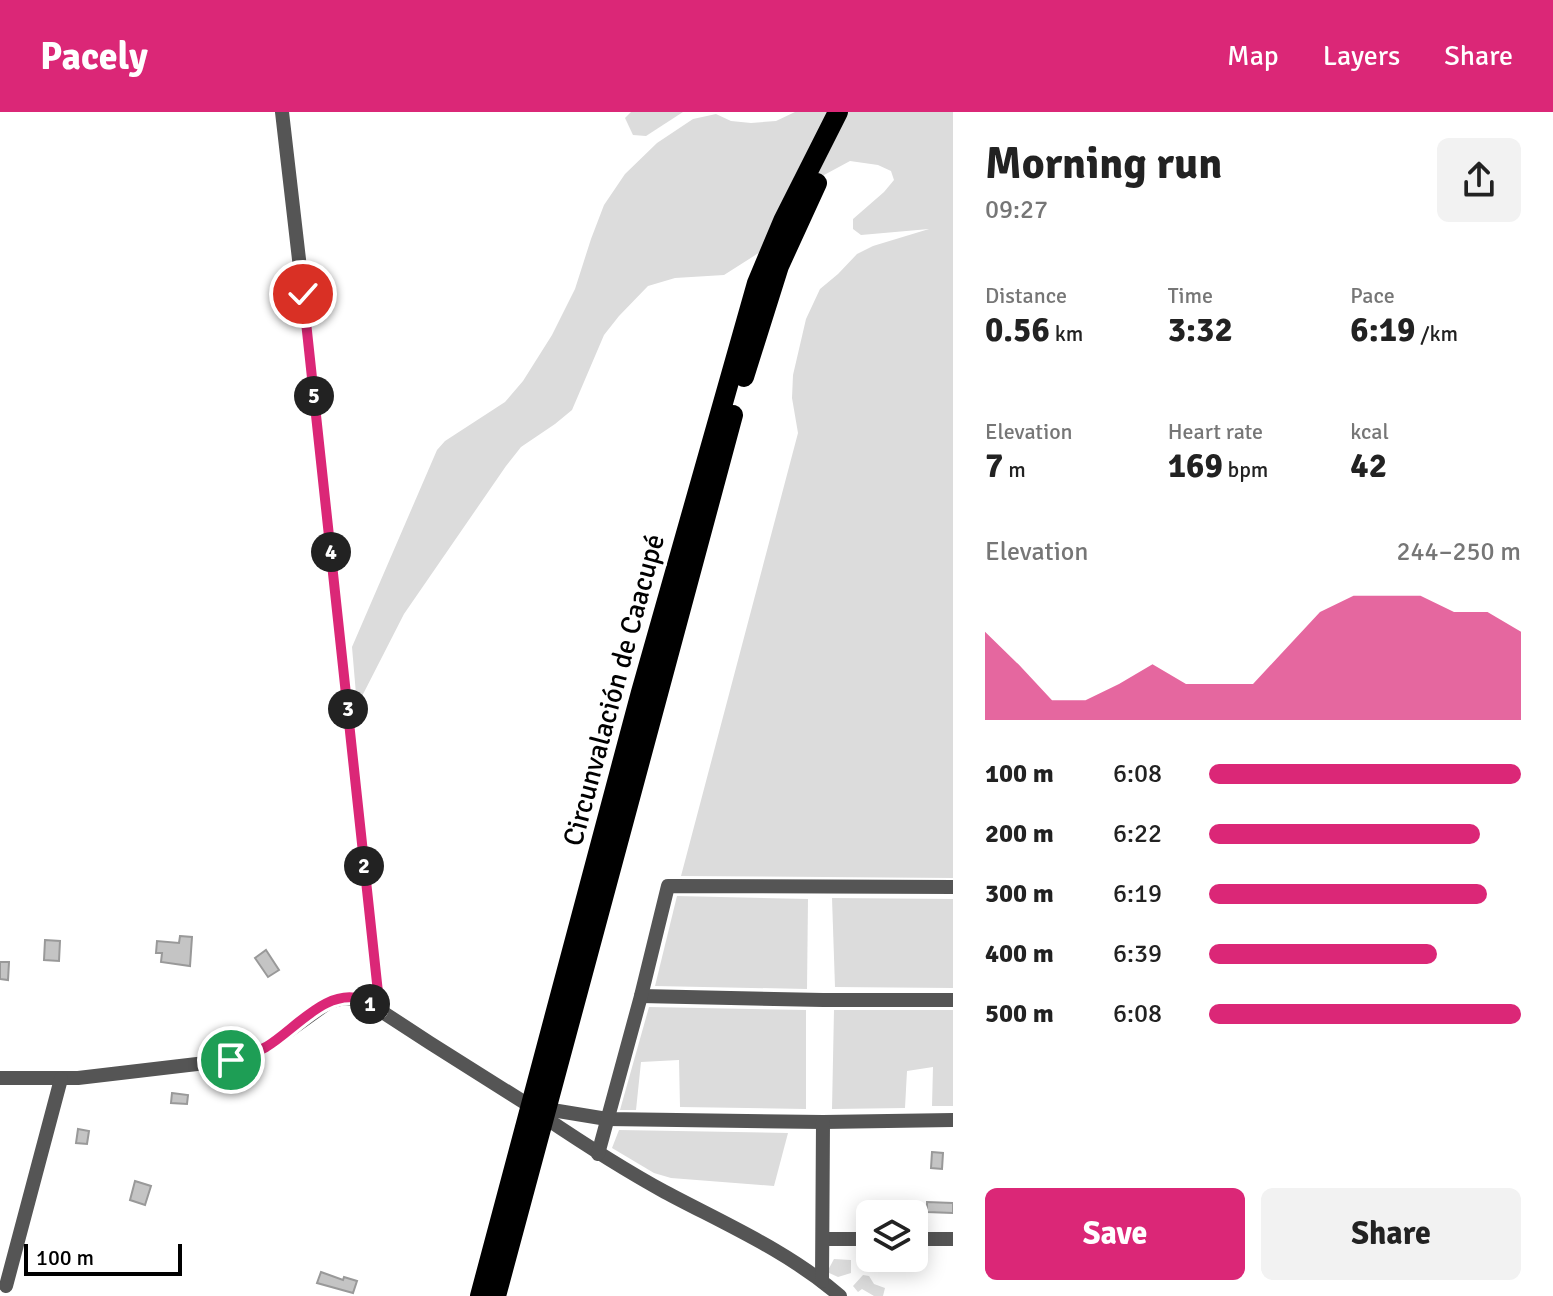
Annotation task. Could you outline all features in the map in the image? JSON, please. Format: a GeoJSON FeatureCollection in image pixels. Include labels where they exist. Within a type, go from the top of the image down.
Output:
{"type":"FeatureCollection","features":[{"type":"Feature","properties":{"kind":"highway","name":"Circunvalación de Caacupé"},"geometry":{"type":"LineString","coordinates":[[496,1296],[641,692],[757,283],[783,221],[838,112]]}},
{"type":"Feature","properties":{"kind":"highway","name":"Circunvalación de Caacupé"},"geometry":{"type":"LineString","coordinates":[[480,1296],[540,1111],[744,375],[779,266],[852,112]]}},
{"type":"Feature","properties":{"kind":"street"},"geometry":{"type":"LineString","coordinates":[[282,112],[380,1011]]}},
{"type":"Feature","properties":{"kind":"street"},"geometry":{"type":"LineString","coordinates":[[598,1154],[668,886],[953,887]]}},
{"type":"Feature","properties":{"kind":"street"},"geometry":{"type":"LineString","coordinates":[[641,996],[953,1000]]}},
{"type":"Feature","properties":{"kind":"street"},"geometry":{"type":"LineString","coordinates":[[0,1078],[78,1078],[231,1060],[269,1045],[329,1002],[344,998],[364,1000],[540,1111],[598,1154],[759,1240],[840,1296]]}},
{"type":"Feature","properties":{"kind":"street"},"geometry":{"type":"LineString","coordinates":[[6,1286],[61,1079]]}},
{"type":"Feature","properties":{"kind":"street"},"geometry":{"type":"LineString","coordinates":[[540,1111],[607,1119],[953,1120]]}},
{"type":"Feature","properties":{"kind":"street"},"geometry":{"type":"LineString","coordinates":[[822,1281],[823,1122]]}},
{"type":"Feature","properties":{"kind":"street"},"geometry":{"type":"LineString","coordinates":[[823,1239],[856,1239]]}},
{"type":"Feature","properties":{"kind":"street"},"geometry":{"type":"LineString","coordinates":[[928,1239],[953,1239]]}},
{"type":"Feature","properties":{"kind":"shaded area"},"geometry":{"type":"Polygon","coordinates":[[[631,112],[683,112],[646,136],[633,135],[625,118],[631,112]]]}},
{"type":"Feature","properties":{"kind":"shaded area"},"geometry":{"type":"Polygon","coordinates":[[[795,112],[953,112],[953,878],[681,876],[798,433],[792,398],[793,375],[806,319],[820,289],[857,254],[929,229],[861,235],[853,229],[853,219],[894,180],[891,171],[878,165],[850,161],[813,181],[779,240],[724,275],[675,278],[648,286],[619,316],[604,335],[572,410],[521,447],[506,466],[404,614],[357,706],[352,647],[437,450],[445,441],[505,402],[523,381],[552,335],[575,289],[604,205],[625,174],[657,143],[693,119],[716,114],[731,121],[751,123],[776,121],[795,112]]]}},
{"type":"Feature","properties":{"kind":"shaded area"},"geometry":{"type":"Polygon","coordinates":[[[677,896],[808,899],[807,989],[655,986],[677,896]]]}},
{"type":"Feature","properties":{"kind":"shaded area"},"geometry":{"type":"Polygon","coordinates":[[[832,898],[953,899],[953,988],[835,987],[832,898]]]}},
{"type":"Feature","properties":{"kind":"shaded area"},"geometry":{"type":"Polygon","coordinates":[[[649,1007],[806,1010],[806,1109],[680,1107],[679,1060],[641,1062],[636,1110],[620,1110],[649,1007]]]}},
{"type":"Feature","properties":{"kind":"shaded area"},"geometry":{"type":"Polygon","coordinates":[[[834,1010],[953,1010],[953,1106],[932,1106],[933,1067],[907,1071],[905,1108],[832,1109],[834,1010]]]}},
{"type":"Feature","properties":{"kind":"shaded area"},"geometry":{"type":"Polygon","coordinates":[[[619,1130],[788,1133],[774,1186],[671,1178],[654,1173],[612,1148],[619,1130]]]}},
{"type":"Feature","properties":{"kind":"shaded area"},"geometry":{"type":"Polygon","coordinates":[[[834,1259],[851,1260],[851,1273],[838,1277],[827,1272],[834,1259]]]}},
{"type":"Feature","properties":{"kind":"shaded area"},"geometry":{"type":"Polygon","coordinates":[[[863,1275],[885,1288],[883,1296],[874,1296],[862,1289],[858,1292],[853,1286],[863,1275]]]}},
{"type":"Feature","properties":{"kind":"building"},"geometry":{"type":"Polygon","coordinates":[[[180,936],[192,937],[190,966],[161,962],[162,953],[156,953],[157,941],[179,943],[180,936]]]}},
{"type":"Feature","properties":{"kind":"building"},"geometry":{"type":"Polygon","coordinates":[[[45,940],[60,941],[59,961],[44,960],[45,940]]]}},
{"type":"Feature","properties":{"kind":"building"},"geometry":{"type":"Polygon","coordinates":[[[266,950],[279,970],[268,977],[255,958],[266,950]]]}},
{"type":"Feature","properties":{"kind":"building"},"geometry":{"type":"Polygon","coordinates":[[[0,962],[9,962],[8,980],[0,979],[0,962]]]}},
{"type":"Feature","properties":{"kind":"building"},"geometry":{"type":"Polygon","coordinates":[[[172,1093],[188,1095],[187,1104],[171,1103],[172,1093]]]}},
{"type":"Feature","properties":{"kind":"building"},"geometry":{"type":"Polygon","coordinates":[[[78,1129],[89,1131],[87,1144],[76,1143],[78,1129]]]}},
{"type":"Feature","properties":{"kind":"building"},"geometry":{"type":"Polygon","coordinates":[[[932,1152],[943,1153],[942,1169],[931,1168],[932,1152]]]}},
{"type":"Feature","properties":{"kind":"building"},"geometry":{"type":"Polygon","coordinates":[[[135,1181],[151,1186],[145,1205],[130,1200],[135,1181]]]}},
{"type":"Feature","properties":{"kind":"building"},"geometry":{"type":"Polygon","coordinates":[[[928,1202],[953,1203],[953,1213],[928,1212],[928,1202]]]}},
{"type":"Feature","properties":{"kind":"building"},"geometry":{"type":"Polygon","coordinates":[[[321,1272],[343,1280],[344,1277],[357,1281],[353,1293],[317,1283],[321,1272]]]}},
{"type":"Feature","properties":{"kind":"route"},"geometry":{"type":"LineString","coordinates":[[231,1060],[269,1045],[329,1002],[344,998],[364,1000],[380,1011],[303,294]]}}]}
